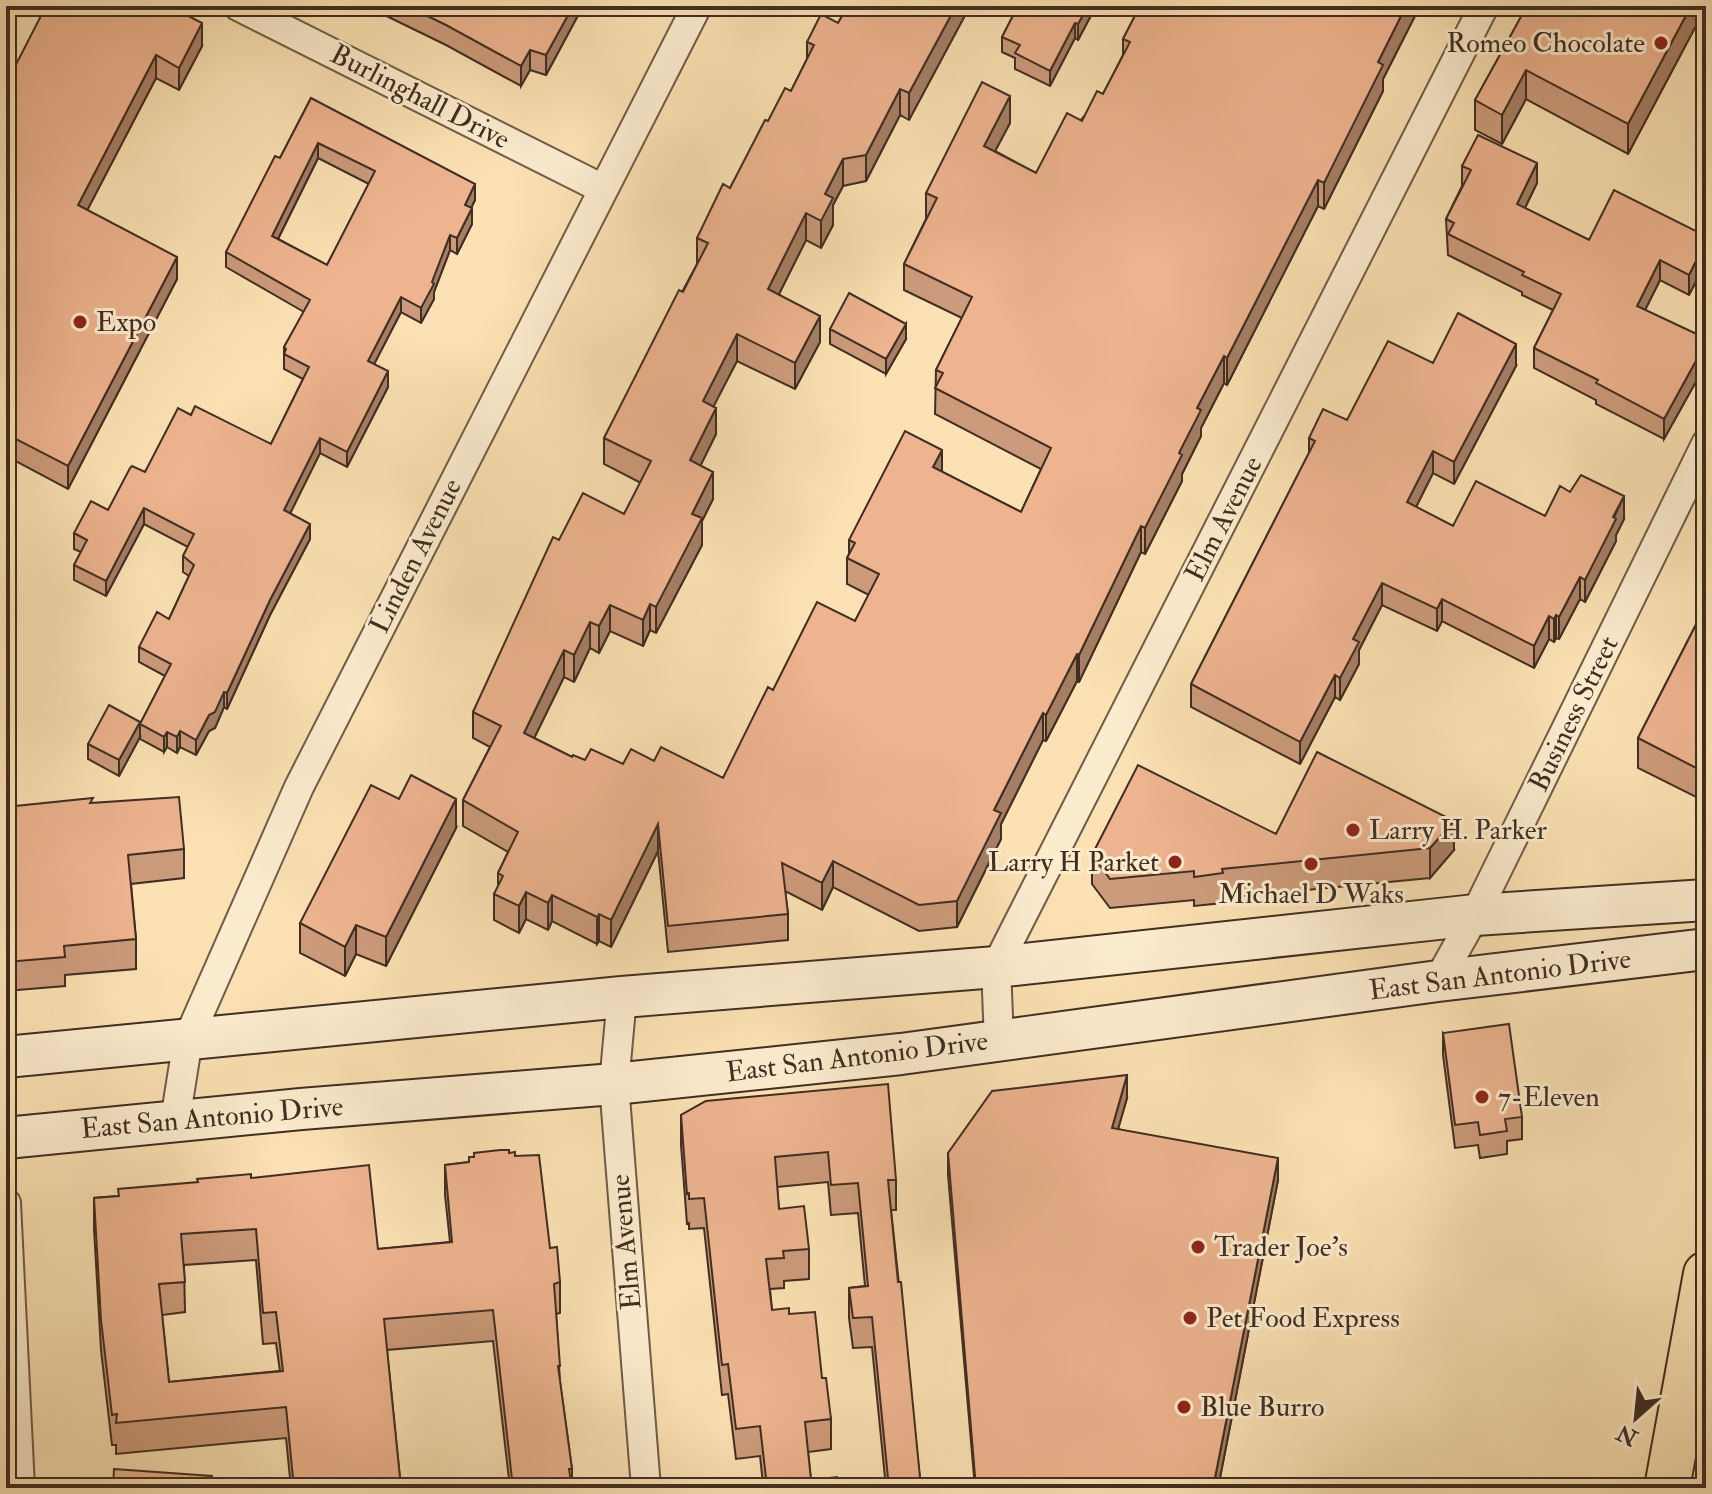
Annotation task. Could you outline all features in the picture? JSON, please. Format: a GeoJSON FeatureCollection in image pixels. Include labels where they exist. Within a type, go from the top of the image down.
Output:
{"type":"FeatureCollection","features":[{"type":"Feature","properties":{"kind":"main road","name":"East San Antonio Drive"},"geometry":{"type":"LineString","coordinates":[[6,1057],[622,997],[996,967],[1475,915],[1706,900]]}},
{"type":"Feature","properties":{"kind":"main road","name":"East San Antonio Drive"},"geometry":{"type":"LineString","coordinates":[[6,1138],[614,1084],[901,1054],[1438,981],[1706,949]]}},
{"type":"Feature","properties":{"kind":"main road"},"geometry":{"type":"LineString","coordinates":[[1667,1488],[1706,1274]]}},
{"type":"Feature","properties":{"kind":"street","name":"Burlinghall Drive"},"geometry":{"type":"LineString","coordinates":[[238,6],[603,189]]}},
{"type":"Feature","properties":{"kind":"street","name":"Linden Avenue"},"geometry":{"type":"LineString","coordinates":[[175,1121],[188,1039],[299,787],[697,6]]}},
{"type":"Feature","properties":{"kind":"street","name":"Elm Avenue"},"geometry":{"type":"LineString","coordinates":[[999,1041],[996,967],[1484,6]]}},
{"type":"Feature","properties":{"kind":"street","name":"Business Street"},"geometry":{"type":"LineString","coordinates":[[1438,981],[1475,915],[1706,444]]}},
{"type":"Feature","properties":{"kind":"street","name":"Elm Avenue"},"geometry":{"type":"LineString","coordinates":[[622,997],[614,1084],[646,1488]]}},
{"type":"Feature","properties":{"kind":"street"},"geometry":{"type":"LineString","coordinates":[[6,1203],[20,1488]]}},
{"type":"Feature","properties":{"kind":"building"},"geometry":{"type":"Polygon","coordinates":[[[46,6],[169,6],[202,23],[179,68],[156,55],[78,205],[177,257],[68,466],[6,434],[6,84],[46,6]]]}},
{"type":"Feature","properties":{"kind":"building"},"geometry":{"type":"Polygon","coordinates":[[[407,6],[573,6],[546,55],[530,50],[521,66],[407,6]]]}},
{"type":"Feature","properties":{"kind":"building"},"geometry":{"type":"Polygon","coordinates":[[[848,6],[956,6],[909,93],[900,89],[866,155],[843,159],[825,194],[833,198],[821,221],[806,213],[768,289],[820,316],[795,363],[737,334],[703,401],[716,408],[690,460],[713,472],[692,514],[702,518],[656,607],[650,604],[643,620],[610,605],[599,626],[590,622],[574,655],[564,650],[524,733],[572,757],[585,760],[591,749],[623,764],[631,749],[654,761],[661,747],[723,778],[768,687],[773,690],[817,602],[855,621],[879,574],[847,558],[855,543],[849,540],[905,431],[942,450],[933,467],[1021,512],[1051,448],[935,388],[943,373],[936,370],[972,297],[904,264],[937,198],[926,193],[982,82],[1010,96],[984,146],[1036,173],[1067,113],[1082,121],[1097,91],[1103,94],[1130,42],[1123,39],[1140,6],[1406,6],[1378,62],[1383,65],[1324,183],[1318,180],[1227,358],[1224,356],[1197,408],[1201,410],[1179,453],[1182,455],[1145,528],[1141,526],[1079,655],[1046,715],[1043,713],[994,810],[1001,813],[957,901],[919,905],[833,861],[822,883],[782,863],[788,914],[668,926],[658,824],[611,920],[599,914],[597,917],[552,895],[548,903],[526,892],[519,906],[494,894],[503,876],[498,873],[518,832],[463,800],[501,726],[473,712],[553,537],[559,540],[583,493],[624,514],[651,461],[604,438],[679,290],[683,292],[708,243],[697,238],[723,184],[730,188],[785,88],[791,91],[814,45],[807,42],[821,14],[838,23],[848,6]]]}},
{"type":"Feature","properties":{"kind":"building"},"geometry":{"type":"Polygon","coordinates":[[[1018,6],[1088,6],[1078,24],[1075,23],[1050,71],[1015,53],[1020,45],[1002,37],[1018,6]]]}},
{"type":"Feature","properties":{"kind":"building"},"geometry":{"type":"Polygon","coordinates":[[[1527,6],[1691,6],[1628,124],[1526,70],[1502,115],[1475,100],[1527,6]]]}},
{"type":"Feature","properties":{"kind":"building"},"geometry":{"type":"Polygon","coordinates":[[[311,98],[475,184],[465,205],[472,208],[457,238],[450,235],[432,282],[434,284],[421,308],[401,297],[368,361],[388,371],[347,452],[320,438],[284,510],[310,524],[270,600],[227,693],[224,692],[196,740],[180,731],[177,737],[167,732],[164,737],[140,724],[171,664],[139,647],[157,612],[169,619],[194,565],[183,556],[194,534],[144,508],[106,581],[74,565],[87,540],[74,533],[91,501],[108,510],[130,468],[132,466],[145,472],[178,408],[191,415],[195,406],[271,444],[309,367],[284,354],[284,347],[310,300],[226,252],[275,156],[280,158],[311,98]],[[318,143],[272,236],[327,265],[375,171],[318,143]]]}},
{"type":"Feature","properties":{"kind":"building"},"geometry":{"type":"Polygon","coordinates":[[[1478,135],[1537,163],[1517,204],[1589,240],[1614,190],[1706,236],[1689,275],[1660,260],[1637,306],[1703,337],[1703,348],[1664,419],[1596,383],[1598,380],[1534,348],[1561,294],[1448,234],[1454,223],[1446,219],[1471,170],[1462,166],[1478,135]]]}},
{"type":"Feature","properties":{"kind":"building"},"geometry":{"type":"Polygon","coordinates":[[[849,293],[906,324],[886,359],[830,329],[849,293]]]}},
{"type":"Feature","properties":{"kind":"building"},"geometry":{"type":"Polygon","coordinates":[[[1458,313],[1516,344],[1454,462],[1433,451],[1407,502],[1453,526],[1476,481],[1545,516],[1560,486],[1570,492],[1581,475],[1624,496],[1613,517],[1616,519],[1585,580],[1580,577],[1559,617],[1556,615],[1554,619],[1549,616],[1534,646],[1442,599],[1437,609],[1382,583],[1353,639],[1359,642],[1340,678],[1335,675],[1300,742],[1191,684],[1315,441],[1309,438],[1323,409],[1347,420],[1388,341],[1433,363],[1458,313]]]}},
{"type":"Feature","properties":{"kind":"building"},"geometry":{"type":"Polygon","coordinates":[[[1706,605],[1706,773],[1638,738],[1706,605]]]}},
{"type":"Feature","properties":{"kind":"building"},"geometry":{"type":"Polygon","coordinates":[[[109,705],[140,722],[119,760],[88,744],[109,705]]]}},
{"type":"Feature","properties":{"kind":"building"},"geometry":{"type":"Polygon","coordinates":[[[1317,752],[1454,821],[1430,848],[1222,869],[1223,873],[1194,877],[1194,871],[1110,879],[1092,855],[1138,765],[1276,834],[1317,752]]]}},
{"type":"Feature","properties":{"kind":"building"},"geometry":{"type":"Polygon","coordinates":[[[411,775],[456,799],[386,937],[356,925],[345,947],[300,923],[371,785],[399,799],[411,775]]]}},
{"type":"Feature","properties":{"kind":"building"},"geometry":{"type":"Polygon","coordinates":[[[179,797],[184,849],[128,855],[136,939],[64,946],[65,957],[6,962],[6,807],[93,798],[90,803],[179,797]]]}},
{"type":"Feature","properties":{"kind":"building","name":"7-Eleven"},"geometry":{"type":"Polygon","coordinates":[[[1509,1024],[1522,1117],[1505,1119],[1507,1131],[1480,1135],[1478,1122],[1455,1125],[1443,1033],[1509,1024]]]}},
{"type":"Feature","properties":{"kind":"building"},"geometry":{"type":"Polygon","coordinates":[[[1127,1075],[1112,1128],[1278,1158],[1213,1488],[976,1488],[948,1153],[992,1091],[1127,1075]]]}},
{"type":"Feature","properties":{"kind":"building"},"geometry":{"type":"Polygon","coordinates":[[[888,1084],[896,1180],[888,1180],[921,1488],[889,1488],[872,1317],[853,1318],[849,1288],[868,1286],[858,1183],[831,1185],[828,1152],[775,1157],[779,1209],[804,1206],[809,1249],[783,1251],[784,1258],[766,1259],[772,1310],[789,1308],[789,1314],[815,1312],[822,1378],[826,1378],[831,1419],[805,1422],[811,1480],[837,1477],[839,1488],[740,1488],[765,1484],[760,1426],[736,1429],[728,1364],[722,1365],[704,1198],[689,1199],[687,1194],[681,1115],[706,1101],[888,1084]]]}},
{"type":"Feature","properties":{"kind":"building"},"geometry":{"type":"Polygon","coordinates":[[[509,1150],[509,1153],[515,1152],[515,1156],[539,1155],[550,1248],[557,1247],[560,1282],[554,1284],[558,1366],[572,1469],[569,1469],[571,1482],[567,1483],[568,1488],[513,1488],[493,1310],[384,1319],[401,1488],[294,1488],[286,1407],[116,1423],[117,1414],[112,1415],[101,1320],[94,1198],[119,1196],[118,1189],[198,1182],[197,1179],[251,1174],[251,1178],[369,1165],[378,1249],[452,1242],[445,1165],[469,1162],[469,1157],[474,1157],[474,1153],[509,1150]],[[256,1229],[181,1234],[185,1282],[159,1284],[169,1382],[283,1371],[276,1312],[263,1313],[256,1229]]]}},
{"type":"Feature","properties":{"kind":"building"},"geometry":{"type":"Polygon","coordinates":[[[114,1469],[212,1476],[211,1488],[113,1488],[114,1469]]]}},
{"type":"Feature","properties":{"kind":"place","name":"Romeo Chocolate"},"geometry":{"type":"Point","coordinates":[1661,43]}},
{"type":"Feature","properties":{"kind":"place","name":"Expo"},"geometry":{"type":"Point","coordinates":[80,322]}},
{"type":"Feature","properties":{"kind":"place","name":"Larry H. Parker"},"geometry":{"type":"Point","coordinates":[1353,830]}},
{"type":"Feature","properties":{"kind":"place","name":"Larry H Parket"},"geometry":{"type":"Point","coordinates":[1175,862]}},
{"type":"Feature","properties":{"kind":"place","name":"Michael D Waks"},"geometry":{"type":"Point","coordinates":[1311,864]}},
{"type":"Feature","properties":{"kind":"place","name":"7-Eleven"},"geometry":{"type":"Point","coordinates":[1482,1097]}},
{"type":"Feature","properties":{"kind":"place","name":"Trader Joe's"},"geometry":{"type":"Point","coordinates":[1198,1247]}},
{"type":"Feature","properties":{"kind":"place","name":"Pet Food Express"},"geometry":{"type":"Point","coordinates":[1190,1318]}},
{"type":"Feature","properties":{"kind":"place","name":"Blue Burro"},"geometry":{"type":"Point","coordinates":[1184,1407]}}]}
